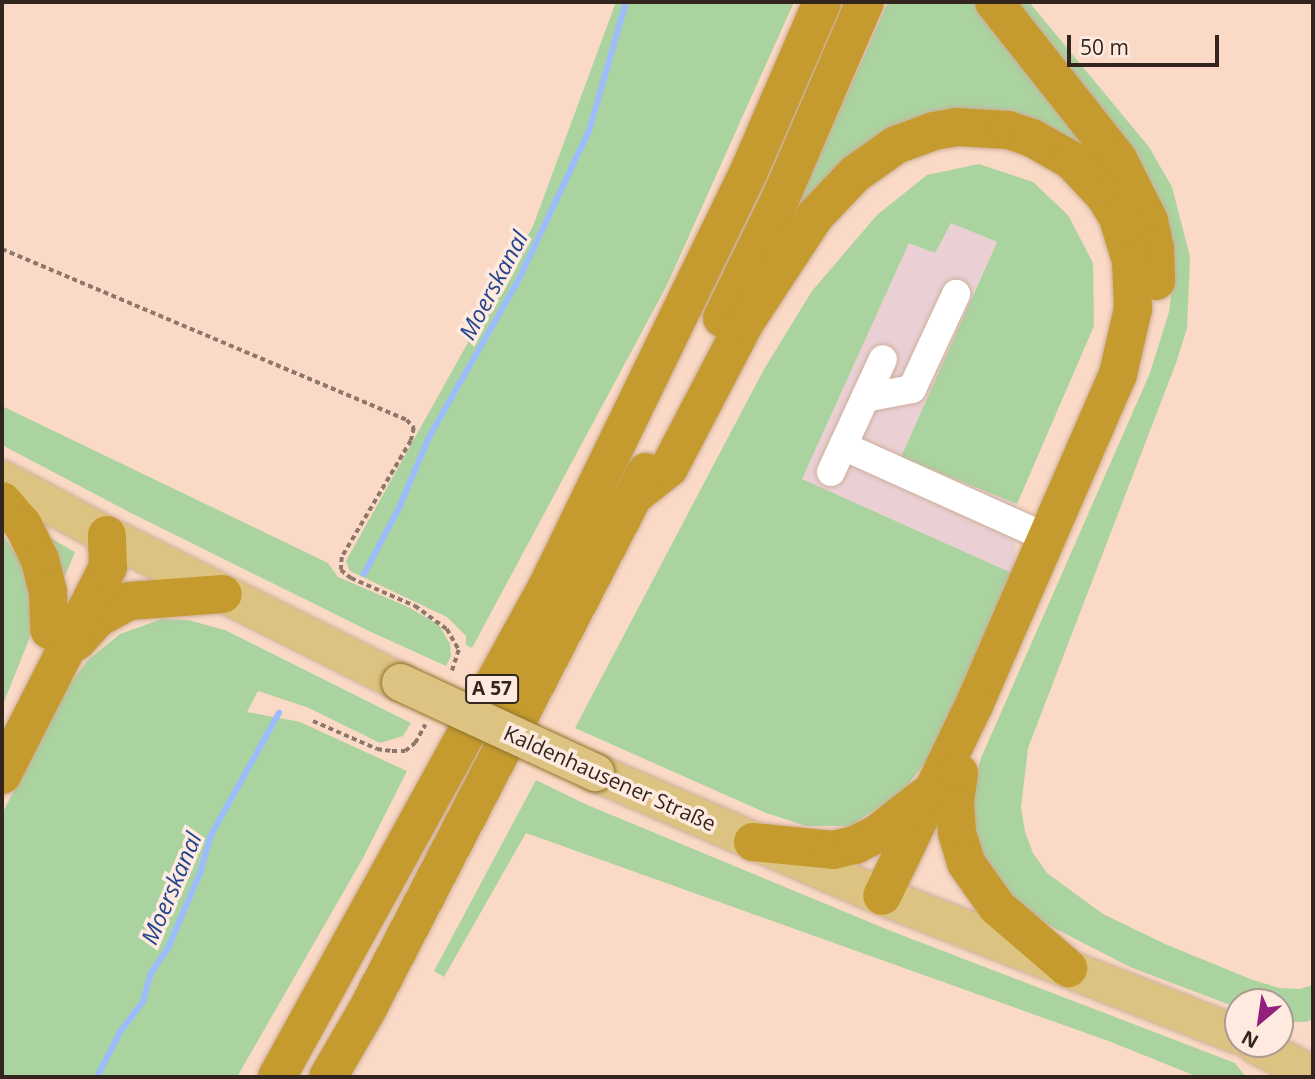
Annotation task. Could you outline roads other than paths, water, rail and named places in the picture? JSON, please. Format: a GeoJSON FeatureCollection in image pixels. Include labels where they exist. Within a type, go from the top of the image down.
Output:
{"type":"FeatureCollection","features":[{"type":"Feature","properties":{"kind":"highway","name":"A 57"},"geometry":{"type":"LineString","coordinates":[[277,1077],[348,954],[548,585],[749,171],[822,2]]}},
{"type":"Feature","properties":{"kind":"highway","name":"A 57"},"geometry":{"type":"LineString","coordinates":[[328,1077],[367,1010],[635,495],[781,197],[865,2]]}},
{"type":"Feature","properties":{"kind":"highway"},"geometry":{"type":"LineString","coordinates":[[894,900],[945,782],[1138,366],[1153,310],[1155,249],[1149,221],[1118,159],[995,2]]}},
{"type":"Feature","properties":{"kind":"highway"},"geometry":{"type":"LineString","coordinates":[[635,495],[670,468],[746,321],[792,248],[834,194],[855,174],[896,145],[934,131],[983,126],[1032,138],[1053,148],[1081,169],[1105,196],[1118,218],[1131,261],[1133,309],[1118,374],[975,703],[945,782],[904,815],[855,845],[833,850],[753,842]]}},
{"type":"Feature","properties":{"kind":"highway"},"geometry":{"type":"LineString","coordinates":[[2,501],[23,525],[40,560],[48,592],[54,645],[2,775]]}},
{"type":"Feature","properties":{"kind":"highway"},"geometry":{"type":"LineString","coordinates":[[2,734],[54,645],[108,566],[107,535]]}},
{"type":"Feature","properties":{"kind":"highway"},"geometry":{"type":"LineString","coordinates":[[54,645],[129,601],[223,594]]}},
{"type":"Feature","properties":{"kind":"highway"},"geometry":{"type":"LineString","coordinates":[[945,782],[955,803],[957,833],[966,863],[997,907],[1068,968]]}},
{"type":"Feature","properties":{"kind":"highway"},"geometry":{"type":"LineString","coordinates":[[259,1077],[348,954]]}},
{"type":"Feature","properties":{"kind":"main road","name":"Kaldenhausener Straße"},"geometry":{"type":"LineString","coordinates":[[2,479],[107,535],[400,682],[595,772],[753,842],[1224,1032]]}},
{"type":"Feature","properties":{"kind":"main road"},"geometry":{"type":"LineString","coordinates":[[1261,1058],[1276,1077]]}},
{"type":"Feature","properties":{"kind":"main road"},"geometry":{"type":"LineString","coordinates":[[1281,1058],[1313,1075]]}},
{"type":"Feature","properties":{"kind":"lane"},"geometry":{"type":"LineString","coordinates":[[865,398],[912,389],[956,295]]}},
{"type":"Feature","properties":{"kind":"lane"},"geometry":{"type":"LineString","coordinates":[[831,472],[883,359]]}},
{"type":"Feature","properties":{"kind":"lane"},"geometry":{"type":"LineString","coordinates":[[843,446],[1048,538]]}},
{"type":"Feature","properties":{"kind":"waterway","name":"Moerskanal"},"geometry":{"type":"LineString","coordinates":[[364,574],[399,508],[429,437],[518,281],[589,131],[626,2]]}},
{"type":"Feature","properties":{"kind":"waterway","name":"Moerskanal"},"geometry":{"type":"LineString","coordinates":[[97,1077],[120,1032],[143,1001],[151,973],[168,948],[200,873],[211,835],[279,713]]}}]}
